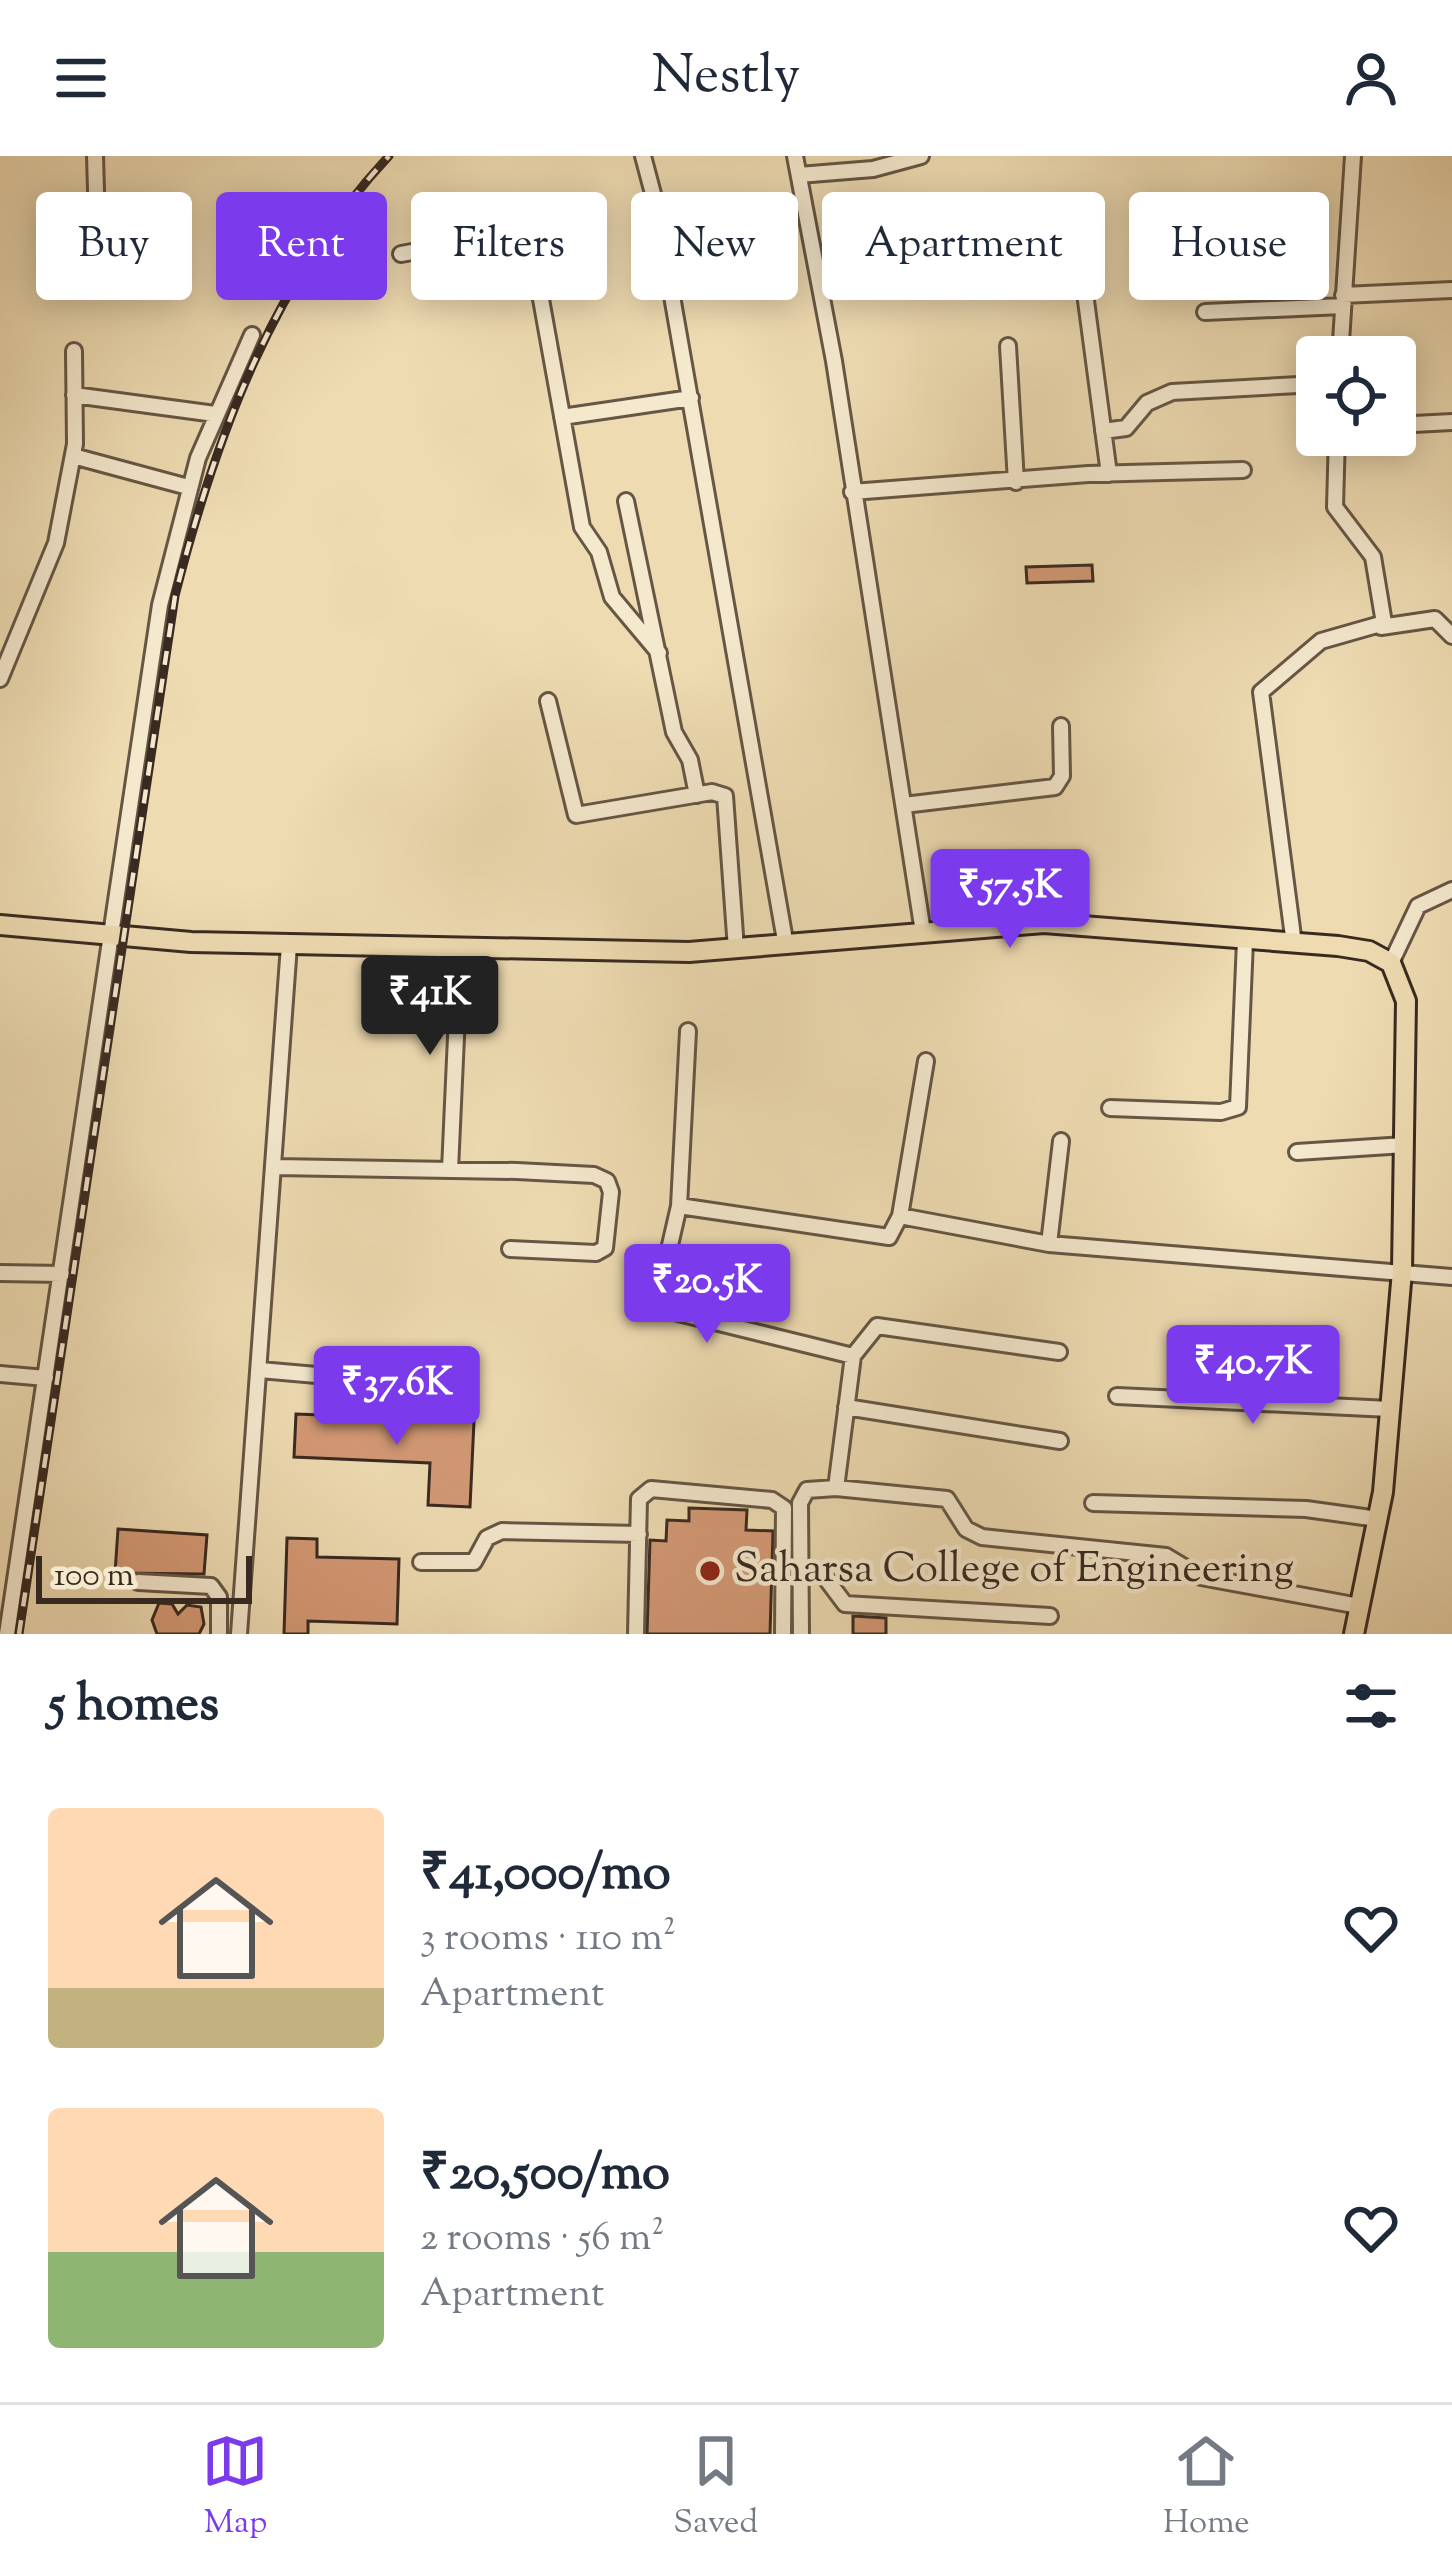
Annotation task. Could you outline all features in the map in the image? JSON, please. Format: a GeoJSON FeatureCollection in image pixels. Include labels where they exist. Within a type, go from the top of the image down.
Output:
{"type":"FeatureCollection","features":[{"type":"Feature","properties":{"kind":"main road"},"geometry":{"type":"LineString","coordinates":[[0,925],[289,945],[736,949],[1044,923],[1369,951],[1391,962],[1406,1001],[1402,1271],[1378,1519],[1354,1634]]}},
{"type":"Feature","properties":{"kind":"street"},"geometry":{"type":"LineString","coordinates":[[95,156],[96,192]]}},
{"type":"Feature","properties":{"kind":"street"},"geometry":{"type":"LineString","coordinates":[[643,156],[691,398],[786,946]]}},
{"type":"Feature","properties":{"kind":"street"},"geometry":{"type":"LineString","coordinates":[[795,156],[834,361],[923,932]]}},
{"type":"Feature","properties":{"kind":"street"},"geometry":{"type":"LineString","coordinates":[[799,175],[874,169],[921,156]]}},
{"type":"Feature","properties":{"kind":"street"},"geometry":{"type":"LineString","coordinates":[[1341,336],[1353,156]]}},
{"type":"Feature","properties":{"kind":"street"},"geometry":{"type":"LineString","coordinates":[[401,254],[516,233],[530,238],[584,534],[599,552],[612,597],[659,652]]}},
{"type":"Feature","properties":{"kind":"street"},"geometry":{"type":"LineString","coordinates":[[1205,312],[1452,290]]}},
{"type":"Feature","properties":{"kind":"street"},"geometry":{"type":"LineString","coordinates":[[1086,300],[1108,474]]}},
{"type":"Feature","properties":{"kind":"street"},"geometry":{"type":"LineString","coordinates":[[7,1634],[160,605],[188,488],[215,414],[252,335]]}},
{"type":"Feature","properties":{"kind":"street"},"geometry":{"type":"LineString","coordinates":[[1008,346],[1016,482]]}},
{"type":"Feature","properties":{"kind":"street"},"geometry":{"type":"LineString","coordinates":[[0,680],[56,543],[73,455],[74,351]]}},
{"type":"Feature","properties":{"kind":"street"},"geometry":{"type":"LineString","coordinates":[[1103,431],[1126,428],[1147,403],[1172,392],[1296,385]]}},
{"type":"Feature","properties":{"kind":"street"},"geometry":{"type":"LineString","coordinates":[[74,395],[215,414]]}},
{"type":"Feature","properties":{"kind":"street"},"geometry":{"type":"LineString","coordinates":[[562,416],[691,398]]}},
{"type":"Feature","properties":{"kind":"street"},"geometry":{"type":"LineString","coordinates":[[1416,424],[1452,422]]}},
{"type":"Feature","properties":{"kind":"street"},"geometry":{"type":"LineString","coordinates":[[73,455],[188,488]]}},
{"type":"Feature","properties":{"kind":"street"},"geometry":{"type":"LineString","coordinates":[[1336,456],[1335,508],[1373,557],[1384,613],[1381,627]]}},
{"type":"Feature","properties":{"kind":"street"},"geometry":{"type":"LineString","coordinates":[[852,492],[1243,470]]}},
{"type":"Feature","properties":{"kind":"street"},"geometry":{"type":"LineString","coordinates":[[626,501],[674,732],[690,760],[697,795]]}},
{"type":"Feature","properties":{"kind":"street"},"geometry":{"type":"LineString","coordinates":[[1294,944],[1261,692],[1322,641],[1435,619],[1452,636]]}},
{"type":"Feature","properties":{"kind":"street"},"geometry":{"type":"LineString","coordinates":[[548,701],[576,815],[697,795],[725,796],[736,949]]}},
{"type":"Feature","properties":{"kind":"street"},"geometry":{"type":"LineString","coordinates":[[904,805],[1055,787],[1062,776],[1060,726]]}},
{"type":"Feature","properties":{"kind":"street"},"geometry":{"type":"LineString","coordinates":[[1391,962],[1418,906],[1452,890]]}},
{"type":"Feature","properties":{"kind":"street"},"geometry":{"type":"LineString","coordinates":[[1110,1108],[1221,1112],[1238,1107],[1245,941]]}},
{"type":"Feature","properties":{"kind":"street"},"geometry":{"type":"LineString","coordinates":[[239,1634],[289,945]]}},
{"type":"Feature","properties":{"kind":"street"},"geometry":{"type":"LineString","coordinates":[[450,1170],[460,948]]}},
{"type":"Feature","properties":{"kind":"street"},"geometry":{"type":"LineString","coordinates":[[688,1031],[679,1207],[659,1293],[662,1309],[853,1356]]}},
{"type":"Feature","properties":{"kind":"street"},"geometry":{"type":"LineString","coordinates":[[679,1207],[890,1237],[900,1216],[926,1061]]}},
{"type":"Feature","properties":{"kind":"street"},"geometry":{"type":"LineString","coordinates":[[1049,1244],[1061,1141]]}},
{"type":"Feature","properties":{"kind":"street"},"geometry":{"type":"LineString","coordinates":[[1298,1152],[1405,1145]]}},
{"type":"Feature","properties":{"kind":"street"},"geometry":{"type":"LineString","coordinates":[[275,1167],[594,1175],[607,1181],[611,1192],[605,1248],[596,1252],[509,1249]]}},
{"type":"Feature","properties":{"kind":"street"},"geometry":{"type":"LineString","coordinates":[[900,1216],[1049,1244],[1452,1277]]}},
{"type":"Feature","properties":{"kind":"street"},"geometry":{"type":"LineString","coordinates":[[0,1273],[62,1274]]}},
{"type":"Feature","properties":{"kind":"street"},"geometry":{"type":"LineString","coordinates":[[836,1488],[853,1356],[877,1327],[1059,1352]]}},
{"type":"Feature","properties":{"kind":"street"},"geometry":{"type":"LineString","coordinates":[[260,1370],[339,1377]]}},
{"type":"Feature","properties":{"kind":"street"},"geometry":{"type":"LineString","coordinates":[[0,1374],[46,1378]]}},
{"type":"Feature","properties":{"kind":"street"},"geometry":{"type":"LineString","coordinates":[[1117,1396],[1390,1409]]}},
{"type":"Feature","properties":{"kind":"street"},"geometry":{"type":"LineString","coordinates":[[846,1407],[1060,1442]]}},
{"type":"Feature","properties":{"kind":"street"},"geometry":{"type":"LineString","coordinates":[[801,1634],[802,1496],[807,1490],[836,1488],[947,1499],[966,1529],[982,1537],[1166,1556],[1202,1577],[1359,1606]]}},
{"type":"Feature","properties":{"kind":"street"},"geometry":{"type":"LineString","coordinates":[[636,1634],[639,1499],[651,1489],[780,1504],[786,1517],[783,1634]]}},
{"type":"Feature","properties":{"kind":"street"},"geometry":{"type":"LineString","coordinates":[[1093,1503],[1306,1509],[1378,1519]]}},
{"type":"Feature","properties":{"kind":"street"},"geometry":{"type":"LineString","coordinates":[[421,1562],[474,1562],[487,1538],[502,1532],[638,1534]]}},
{"type":"Feature","properties":{"kind":"street"},"geometry":{"type":"LineString","coordinates":[[800,1567],[821,1572],[845,1604],[1050,1616]]}},
{"type":"Feature","properties":{"kind":"street"},"geometry":{"type":"LineString","coordinates":[[138,1582],[212,1586],[219,1597],[219,1634]]}},
{"type":"Feature","properties":{"kind":"building"},"geometry":{"type":"Polygon","coordinates":[[[1092,565],[1093,581],[1027,583],[1026,567],[1092,565]]]}},
{"type":"Feature","properties":{"kind":"building"},"geometry":{"type":"Polygon","coordinates":[[[296,1414],[474,1421],[470,1507],[428,1505],[430,1463],[294,1457],[296,1414]]]}},
{"type":"Feature","properties":{"kind":"building","name":"Saharsa College of Engineering"},"geometry":{"type":"Polygon","coordinates":[[[689,1508],[747,1510],[746,1530],[773,1531],[770,1634],[647,1634],[650,1540],[666,1541],[667,1520],[689,1521],[689,1508]]]}},
{"type":"Feature","properties":{"kind":"building"},"geometry":{"type":"Polygon","coordinates":[[[118,1529],[207,1535],[204,1574],[115,1573],[118,1529]]]}},
{"type":"Feature","properties":{"kind":"building"},"geometry":{"type":"Polygon","coordinates":[[[287,1538],[317,1539],[317,1557],[399,1559],[397,1624],[308,1621],[308,1634],[284,1634],[287,1538]]]}},
{"type":"Feature","properties":{"kind":"building"},"geometry":{"type":"Polygon","coordinates":[[[159,1603],[172,1604],[178,1614],[187,1605],[201,1607],[204,1624],[199,1634],[157,1634],[152,1620],[159,1603]]]}},
{"type":"Feature","properties":{"kind":"building"},"geometry":{"type":"Polygon","coordinates":[[[853,1616],[886,1618],[886,1634],[853,1634],[853,1616]]]}},
{"type":"Feature","properties":{"kind":"railway"},"geometry":{"type":"LineString","coordinates":[[19,1634],[175,596],[210,477],[254,362],[313,254],[389,156]]}},
{"type":"Feature","properties":{"kind":"place","name":"Saharsa College of Engineering"},"geometry":{"type":"Point","coordinates":[710,1571]}}]}
